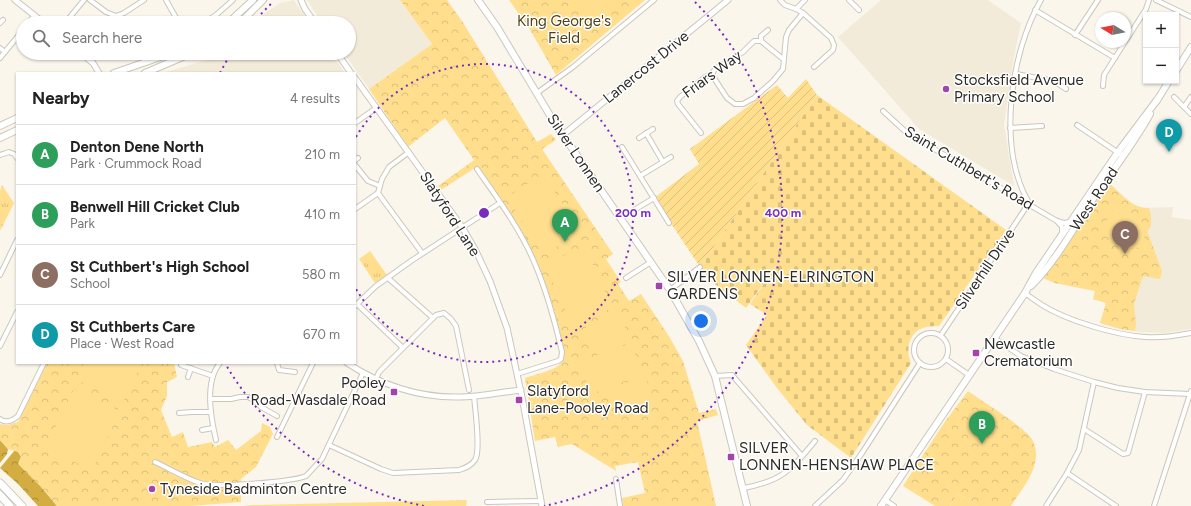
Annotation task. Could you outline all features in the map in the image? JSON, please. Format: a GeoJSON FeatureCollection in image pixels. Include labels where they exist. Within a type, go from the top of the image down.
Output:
{"type":"FeatureCollection","features":[{"type":"Feature","properties":{"kind":"highway"},"geometry":{"type":"LineString","coordinates":[[1,484],[22,506]]}},
{"type":"Feature","properties":{"kind":"highway"},"geometry":{"type":"LineString","coordinates":[[0,495],[10,506]]}},
{"type":"Feature","properties":{"kind":"main road"},"geometry":{"type":"LineString","coordinates":[[236,16],[253,0]]}},
{"type":"Feature","properties":{"kind":"main road"},"geometry":{"type":"LineString","coordinates":[[247,16],[263,0]]}},
{"type":"Feature","properties":{"kind":"main road","name":"Silver Lonnen"},"geometry":{"type":"LineString","coordinates":[[478,0],[497,27],[563,135],[670,290],[700,341],[715,376],[744,488],[747,506]]}},
{"type":"Feature","properties":{"kind":"main road"},"geometry":{"type":"LineString","coordinates":[[1179,65],[1191,47]]}},
{"type":"Feature","properties":{"kind":"main road"},"geometry":{"type":"LineString","coordinates":[[117,72],[152,60]]}},
{"type":"Feature","properties":{"kind":"main road"},"geometry":{"type":"LineString","coordinates":[[148,72],[176,60]]}},
{"type":"Feature","properties":{"kind":"main road","name":"West Road"},"geometry":{"type":"LineString","coordinates":[[880,506],[1025,293],[1062,235],[1120,154],[1146,121],[1167,84]]}},
{"type":"Feature","properties":{"kind":"main road"},"geometry":{"type":"LineString","coordinates":[[0,126],[16,118]]}},
{"type":"Feature","properties":{"kind":"main road"},"geometry":{"type":"LineString","coordinates":[[0,138],[16,130]]}},
{"type":"Feature","properties":{"kind":"main road","name":"West Road"},"geometry":{"type":"LineString","coordinates":[[1025,293],[1040,277],[1120,154]]}},
{"type":"Feature","properties":{"kind":"street"},"geometry":{"type":"LineString","coordinates":[[15,0],[34,16]]}},
{"type":"Feature","properties":{"kind":"street"},"geometry":{"type":"LineString","coordinates":[[71,16],[84,0]]}},
{"type":"Feature","properties":{"kind":"street"},"geometry":{"type":"LineString","coordinates":[[90,0],[106,12],[116,16],[124,13],[144,0]]}},
{"type":"Feature","properties":{"kind":"street"},"geometry":{"type":"LineString","coordinates":[[166,0],[175,16]]}},
{"type":"Feature","properties":{"kind":"street"},"geometry":{"type":"LineString","coordinates":[[214,16],[232,0]]}},
{"type":"Feature","properties":{"kind":"street"},"geometry":{"type":"LineString","coordinates":[[301,0],[310,16]]}},
{"type":"Feature","properties":{"kind":"street"},"geometry":{"type":"LineString","coordinates":[[537,93],[573,67],[654,0]]}},
{"type":"Feature","properties":{"kind":"street","name":"Lanercost Drive"},"geometry":{"type":"LineString","coordinates":[[563,135],[728,0]]}},
{"type":"Feature","properties":{"kind":"street"},"geometry":{"type":"LineString","coordinates":[[780,0],[785,5],[803,13],[831,38],[834,45],[833,50],[814,67]]}},
{"type":"Feature","properties":{"kind":"street"},"geometry":{"type":"LineString","coordinates":[[796,9],[805,0]]}},
{"type":"Feature","properties":{"kind":"street"},"geometry":{"type":"LineString","coordinates":[[849,0],[859,10]]}},
{"type":"Feature","properties":{"kind":"street"},"geometry":{"type":"LineString","coordinates":[[1029,204],[1022,192],[1017,176],[1010,128],[1012,94],[1026,30],[1040,0]]}},
{"type":"Feature","properties":{"kind":"street"},"geometry":{"type":"LineString","coordinates":[[1075,35],[1098,0]]}},
{"type":"Feature","properties":{"kind":"street"},"geometry":{"type":"LineString","coordinates":[[1103,86],[1104,75],[1146,10],[1149,0]]}},
{"type":"Feature","properties":{"kind":"street"},"geometry":{"type":"LineString","coordinates":[[1156,0],[1191,16]]}},
{"type":"Feature","properties":{"kind":"street"},"geometry":{"type":"LineString","coordinates":[[1035,10],[1115,58]]}},
{"type":"Feature","properties":{"kind":"street"},"geometry":{"type":"LineString","coordinates":[[712,74],[727,98],[735,104],[743,104],[748,102],[763,91],[783,69],[786,37],[789,30],[803,13]]}},
{"type":"Feature","properties":{"kind":"street","name":"Friars Way"},"geometry":{"type":"LineString","coordinates":[[701,133],[677,101],[699,81],[712,74],[715,69],[743,52],[754,41],[761,41],[761,36],[768,30]]}},
{"type":"Feature","properties":{"kind":"street"},"geometry":{"type":"LineString","coordinates":[[0,58],[16,39]]}},
{"type":"Feature","properties":{"kind":"street"},"geometry":{"type":"LineString","coordinates":[[761,41],[783,60]]}},
{"type":"Feature","properties":{"kind":"street"},"geometry":{"type":"LineString","coordinates":[[0,48],[5,52]]}},
{"type":"Feature","properties":{"kind":"street"},"geometry":{"type":"LineString","coordinates":[[89,60],[98,72]]}},
{"type":"Feature","properties":{"kind":"street"},"geometry":{"type":"LineString","coordinates":[[342,60],[350,72]]}},
{"type":"Feature","properties":{"kind":"street"},"geometry":{"type":"LineString","coordinates":[[1016,74],[1054,81],[1066,89]]}},
{"type":"Feature","properties":{"kind":"street","name":"Slatyford Lane"},"geometry":{"type":"LineString","coordinates":[[356,79],[462,228],[475,249],[500,305],[507,328],[521,390],[541,503]]}},
{"type":"Feature","properties":{"kind":"street"},"geometry":{"type":"LineString","coordinates":[[1174,97],[1191,114]]}},
{"type":"Feature","properties":{"kind":"street"},"geometry":{"type":"LineString","coordinates":[[1184,107],[1191,97]]}},
{"type":"Feature","properties":{"kind":"street"},"geometry":{"type":"LineString","coordinates":[[356,122],[376,108]]}},
{"type":"Feature","properties":{"kind":"street","name":"Saint Cuthbert's Road"},"geometry":{"type":"LineString","coordinates":[[884,111],[907,133],[1057,221],[1064,223],[1071,222]]}},
{"type":"Feature","properties":{"kind":"street"},"geometry":{"type":"LineString","coordinates":[[1077,125],[1120,154]]}},
{"type":"Feature","properties":{"kind":"street"},"geometry":{"type":"LineString","coordinates":[[1010,128],[1042,126]]}},
{"type":"Feature","properties":{"kind":"street"},"geometry":{"type":"LineString","coordinates":[[639,138],[653,129]]}},
{"type":"Feature","properties":{"kind":"street"},"geometry":{"type":"LineString","coordinates":[[646,134],[663,162]]}},
{"type":"Feature","properties":{"kind":"street"},"geometry":{"type":"LineString","coordinates":[[622,147],[669,222]]}},
{"type":"Feature","properties":{"kind":"street"},"geometry":{"type":"LineString","coordinates":[[0,155],[9,152],[16,157]]}},
{"type":"Feature","properties":{"kind":"street"},"geometry":{"type":"LineString","coordinates":[[356,208],[378,193],[389,167],[409,152]]}},
{"type":"Feature","properties":{"kind":"street"},"geometry":{"type":"LineString","coordinates":[[640,176],[671,157]]}},
{"type":"Feature","properties":{"kind":"street"},"geometry":{"type":"LineString","coordinates":[[356,166],[368,181],[380,186]]}},
{"type":"Feature","properties":{"kind":"street"},"geometry":{"type":"LineString","coordinates":[[478,169],[518,231],[535,263],[549,303],[562,352],[561,359],[558,362],[517,374]]}},
{"type":"Feature","properties":{"kind":"street"},"geometry":{"type":"LineString","coordinates":[[378,193],[422,253]]}},
{"type":"Feature","properties":{"kind":"street"},"geometry":{"type":"LineString","coordinates":[[621,218],[654,198]]}},
{"type":"Feature","properties":{"kind":"street"},"geometry":{"type":"LineString","coordinates":[[403,348],[356,305],[376,286],[422,253],[500,203]]}},
{"type":"Feature","properties":{"kind":"street","name":"Silverhill Drive"},"geometry":{"type":"LineString","coordinates":[[941,335],[1029,204]]}},
{"type":"Feature","properties":{"kind":"street"},"geometry":{"type":"LineString","coordinates":[[1057,221],[1062,227],[1062,235]]}},
{"type":"Feature","properties":{"kind":"street"},"geometry":{"type":"LineString","coordinates":[[0,275],[16,242]]}},
{"type":"Feature","properties":{"kind":"street"},"geometry":{"type":"LineString","coordinates":[[626,278],[651,262]]}},
{"type":"Feature","properties":{"kind":"street"},"geometry":{"type":"LineString","coordinates":[[670,290],[700,267]]}},
{"type":"Feature","properties":{"kind":"street"},"geometry":{"type":"LineString","coordinates":[[388,278],[433,318]]}},
{"type":"Feature","properties":{"kind":"street"},"geometry":{"type":"LineString","coordinates":[[1025,293],[1043,306],[1079,322],[1110,330],[1145,337],[1166,337],[1191,333]]}},
{"type":"Feature","properties":{"kind":"street"},"geometry":{"type":"LineString","coordinates":[[376,379],[379,372],[436,315],[444,313],[452,319],[456,326],[469,390]]}},
{"type":"Feature","properties":{"kind":"street"},"geometry":{"type":"LineString","coordinates":[[0,346],[16,314]]}},
{"type":"Feature","properties":{"kind":"street"},"geometry":{"type":"LineString","coordinates":[[12,322],[16,324]]}},
{"type":"Feature","properties":{"kind":"street"},"geometry":{"type":"LineString","coordinates":[[931,332],[941,335],[945,339],[949,349],[946,360],[942,364],[931,367],[920,363],[914,349],[918,340],[921,336],[931,332]]}},
{"type":"Feature","properties":{"kind":"street"},"geometry":{"type":"LineString","coordinates":[[994,338],[1021,356],[1094,382],[1118,388],[1145,392],[1191,393],[1154,506]]}},
{"type":"Feature","properties":{"kind":"street"},"geometry":{"type":"LineString","coordinates":[[946,360],[969,375]]}},
{"type":"Feature","properties":{"kind":"street"},"geometry":{"type":"LineString","coordinates":[[815,506],[847,474],[920,363]]}},
{"type":"Feature","properties":{"kind":"street"},"geometry":{"type":"LineString","coordinates":[[0,419],[8,422],[14,420],[18,416],[44,364]]}},
{"type":"Feature","properties":{"kind":"street"},"geometry":{"type":"LineString","coordinates":[[216,440],[213,428],[210,399],[213,376],[219,364]]}},
{"type":"Feature","properties":{"kind":"street"},"geometry":{"type":"LineString","coordinates":[[277,364],[279,370],[294,372]]}},
{"type":"Feature","properties":{"kind":"street"},"geometry":{"type":"LineString","coordinates":[[277,437],[313,364]]}},
{"type":"Feature","properties":{"kind":"street"},"geometry":{"type":"LineString","coordinates":[[349,364],[363,373],[400,389],[431,395],[451,397],[474,396],[521,390]]}},
{"type":"Feature","properties":{"kind":"street"},"geometry":{"type":"LineString","coordinates":[[181,365],[213,376]]}},
{"type":"Feature","properties":{"kind":"street"},"geometry":{"type":"LineString","coordinates":[[188,377],[191,368]]}},
{"type":"Feature","properties":{"kind":"street"},"geometry":{"type":"LineString","coordinates":[[155,462],[201,484],[214,486],[256,483],[306,476],[322,460],[363,373]]}},
{"type":"Feature","properties":{"kind":"street"},"geometry":{"type":"LineString","coordinates":[[715,376],[732,375],[802,456]]}},
{"type":"Feature","properties":{"kind":"street"},"geometry":{"type":"LineString","coordinates":[[1046,506],[1067,473],[1079,450],[1094,382]]}},
{"type":"Feature","properties":{"kind":"street"},"geometry":{"type":"LineString","coordinates":[[1084,429],[1123,454],[1128,453],[1145,392]]}},
{"type":"Feature","properties":{"kind":"street"},"geometry":{"type":"LineString","coordinates":[[329,445],[393,473],[459,470],[468,467],[475,460],[478,451],[474,396]]}},
{"type":"Feature","properties":{"kind":"street"},"geometry":{"type":"LineString","coordinates":[[210,399],[248,397],[277,416]]}},
{"type":"Feature","properties":{"kind":"street"},"geometry":{"type":"LineString","coordinates":[[179,413],[211,412]]}},
{"type":"Feature","properties":{"kind":"street"},"geometry":{"type":"LineString","coordinates":[[202,430],[213,428]]}},
{"type":"Feature","properties":{"kind":"street"},"geometry":{"type":"LineString","coordinates":[[744,488],[762,485],[779,478],[791,468],[815,441]]}},
{"type":"Feature","properties":{"kind":"street"},"geometry":{"type":"LineString","coordinates":[[1067,473],[1116,506]]}},
{"type":"Feature","properties":{"kind":"street"},"geometry":{"type":"LineString","coordinates":[[616,479],[620,506]]}},
{"type":"Feature","properties":{"kind":"street"},"geometry":{"type":"LineString","coordinates":[[885,500],[894,506]]}},
{"type":"Feature","properties":{"kind":"street"},"geometry":{"type":"LineString","coordinates":[[487,502],[541,503]]}},
{"type":"Feature","properties":{"kind":"shaded area"},"geometry":{"type":"Polygon","coordinates":[[[294,0],[305,16],[261,16],[280,3],[294,0]]]}},
{"type":"Feature","properties":{"kind":"shaded area"},"geometry":{"type":"Polygon","coordinates":[[[307,0],[400,0],[432,44],[369,89],[349,60],[356,60],[356,16],[317,16],[307,0]]]}},
{"type":"Feature","properties":{"kind":"shaded area","name":"Stocksfield Avenue Primary School"},"geometry":{"type":"Polygon","coordinates":[[[881,0],[988,0],[1021,23],[1014,57],[1004,124],[1014,186],[919,129],[838,37],[881,0]]]}},
{"type":"Feature","properties":{"kind":"shaded area"},"geometry":{"type":"Polygon","coordinates":[[[206,60],[336,60],[344,72],[166,72],[206,60]]]}},
{"type":"Feature","properties":{"kind":"shaded area"},"geometry":{"type":"Polygon","coordinates":[[[1108,182],[1134,205],[1142,208],[1173,207],[1172,217],[1191,220],[1191,329],[1164,333],[1140,332],[1120,329],[1100,323],[1106,303],[1093,299],[1095,291],[1055,283],[1043,278],[1108,182]]]}},
{"type":"Feature","properties":{"kind":"green space"},"geometry":{"type":"Polygon","coordinates":[[[400,0],[447,0],[462,21],[537,142],[551,134],[556,140],[542,149],[613,254],[606,259],[621,282],[618,284],[629,301],[641,294],[670,338],[683,361],[699,413],[716,409],[718,415],[697,421],[716,506],[623,506],[622,498],[645,493],[638,462],[615,466],[616,471],[572,444],[558,447],[555,437],[535,441],[525,378],[555,368],[563,360],[564,350],[555,313],[538,268],[517,226],[478,166],[441,190],[438,186],[474,160],[445,118],[408,147],[369,89],[432,44],[400,0]]]}},
{"type":"Feature","properties":{"kind":"green space","name":"King George's Field"},"geometry":{"type":"Polygon","coordinates":[[[509,0],[645,0],[556,75],[529,28],[509,0]]]}},
{"type":"Feature","properties":{"kind":"green space"},"geometry":{"type":"Polygon","coordinates":[[[574,0],[616,0],[590,21],[574,0]]]}},
{"type":"Feature","properties":{"kind":"green space"},"geometry":{"type":"Polygon","coordinates":[[[806,79],[817,95],[700,267],[654,198],[699,164],[690,149],[777,85],[788,98],[806,79]]]}},
{"type":"Feature","properties":{"kind":"green space"},"geometry":{"type":"Polygon","coordinates":[[[817,95],[1006,230],[939,326],[920,329],[912,336],[908,352],[911,363],[851,458],[807,425],[777,388],[746,345],[767,315],[750,304],[788,249],[746,308],[711,281],[700,267],[817,95]]]}},
{"type":"Feature","properties":{"kind":"green space"},"geometry":{"type":"Polygon","coordinates":[[[543,174],[580,231],[544,255],[507,197],[543,174]]]}},
{"type":"Feature","properties":{"kind":"green space"},"geometry":{"type":"Polygon","coordinates":[[[1108,182],[1122,196],[1132,203],[1137,206],[1149,208],[1151,215],[1151,226],[1149,229],[1114,208],[1136,250],[1147,232],[1148,233],[1162,271],[1160,279],[1143,276],[1134,304],[1136,324],[1135,331],[1120,329],[1100,323],[1106,303],[1093,299],[1095,291],[1055,283],[1043,278],[1108,182]]]}},
{"type":"Feature","properties":{"kind":"green space"},"geometry":{"type":"Polygon","coordinates":[[[2,185],[14,203],[0,231],[0,191],[2,185]]]}},
{"type":"Feature","properties":{"kind":"green space"},"geometry":{"type":"Polygon","coordinates":[[[1114,208],[1149,229],[1136,250],[1101,230],[1114,208]]]}},
{"type":"Feature","properties":{"kind":"green space"},"geometry":{"type":"Polygon","coordinates":[[[585,246],[612,308],[572,326],[545,264],[585,246]]]}},
{"type":"Feature","properties":{"kind":"green space"},"geometry":{"type":"Polygon","coordinates":[[[370,251],[387,275],[375,283],[359,259],[370,251]]]}},
{"type":"Feature","properties":{"kind":"green space"},"geometry":{"type":"Polygon","coordinates":[[[619,312],[630,339],[596,353],[585,325],[619,312]]]}},
{"type":"Feature","properties":{"kind":"green space"},"geometry":{"type":"Polygon","coordinates":[[[631,343],[643,374],[591,394],[579,362],[631,343]]]}},
{"type":"Feature","properties":{"kind":"green space"},"geometry":{"type":"Polygon","coordinates":[[[47,364],[174,364],[177,377],[167,382],[167,396],[161,410],[172,437],[183,432],[188,447],[212,442],[215,447],[228,440],[236,450],[261,431],[262,423],[270,427],[273,434],[256,467],[241,479],[241,502],[190,506],[57,506],[42,488],[18,464],[21,456],[18,452],[8,449],[0,440],[0,424],[7,425],[18,422],[47,364]]]}},
{"type":"Feature","properties":{"kind":"green space"},"geometry":{"type":"Polygon","coordinates":[[[85,364],[142,364],[123,402],[77,380],[85,364]]]}},
{"type":"Feature","properties":{"kind":"green space"},"geometry":{"type":"Polygon","coordinates":[[[645,376],[653,398],[618,411],[610,389],[645,376]]]}},
{"type":"Feature","properties":{"kind":"green space"},"geometry":{"type":"Polygon","coordinates":[[[74,389],[120,411],[92,470],[45,448],[74,389]]]}},
{"type":"Feature","properties":{"kind":"green space"},"geometry":{"type":"Polygon","coordinates":[[[968,391],[1020,427],[1032,439],[1036,451],[1035,463],[1028,480],[1011,506],[978,506],[958,493],[950,506],[935,506],[903,486],[944,423],[968,391]]]}},
{"type":"Feature","properties":{"kind":"green space"},"geometry":{"type":"Polygon","coordinates":[[[0,440],[8,449],[7,454],[0,463],[0,440]]]}},
{"type":"Feature","properties":{"kind":"green space"},"geometry":{"type":"Polygon","coordinates":[[[15,450],[57,506],[38,506],[18,484],[0,468],[15,450]]]}},
{"type":"Feature","properties":{"kind":"green space"},"geometry":{"type":"Polygon","coordinates":[[[958,493],[978,506],[950,506],[958,493]]]}},
{"type":"Feature","properties":{"kind":"green space"},"geometry":{"type":"Polygon","coordinates":[[[467,500],[466,506],[243,506],[252,505],[467,500]]]}},
{"type":"Feature","properties":{"kind":"place","name":"Stocksfield Avenue Primary School"},"geometry":{"type":"Point","coordinates":[946,89]}},
{"type":"Feature","properties":{"kind":"place","name":"St Cuthberts Care"},"geometry":{"type":"Point","coordinates":[1169,152]}},
{"type":"Feature","properties":{"kind":"place","name":"Denton Dene North"},"geometry":{"type":"Point","coordinates":[565,242]}},
{"type":"Feature","properties":{"kind":"place","name":"St Cuthbert's High School"},"geometry":{"type":"Point","coordinates":[1125,254]}},
{"type":"Feature","properties":{"kind":"place","name":"SILVER LONNEN-ELRINGTON GARDENS"},"geometry":{"type":"Point","coordinates":[659,286]}},
{"type":"Feature","properties":{"kind":"place","name":"Newcastle Crematorium"},"geometry":{"type":"Point","coordinates":[976,353]}},
{"type":"Feature","properties":{"kind":"place","name":"Pooley Road-Wasdale Road"},"geometry":{"type":"Point","coordinates":[394,392]}},
{"type":"Feature","properties":{"kind":"place","name":"Slatyford Lane-Pooley Road"},"geometry":{"type":"Point","coordinates":[519,400]}},
{"type":"Feature","properties":{"kind":"place","name":"Benwell Hill Cricket Club"},"geometry":{"type":"Point","coordinates":[982,444]}},
{"type":"Feature","properties":{"kind":"place","name":"SILVER LONNEN-HENSHAW PLACE"},"geometry":{"type":"Point","coordinates":[731,457]}},
{"type":"Feature","properties":{"kind":"place","name":"Tyneside Badminton Centre"},"geometry":{"type":"Point","coordinates":[152,489]}}]}
